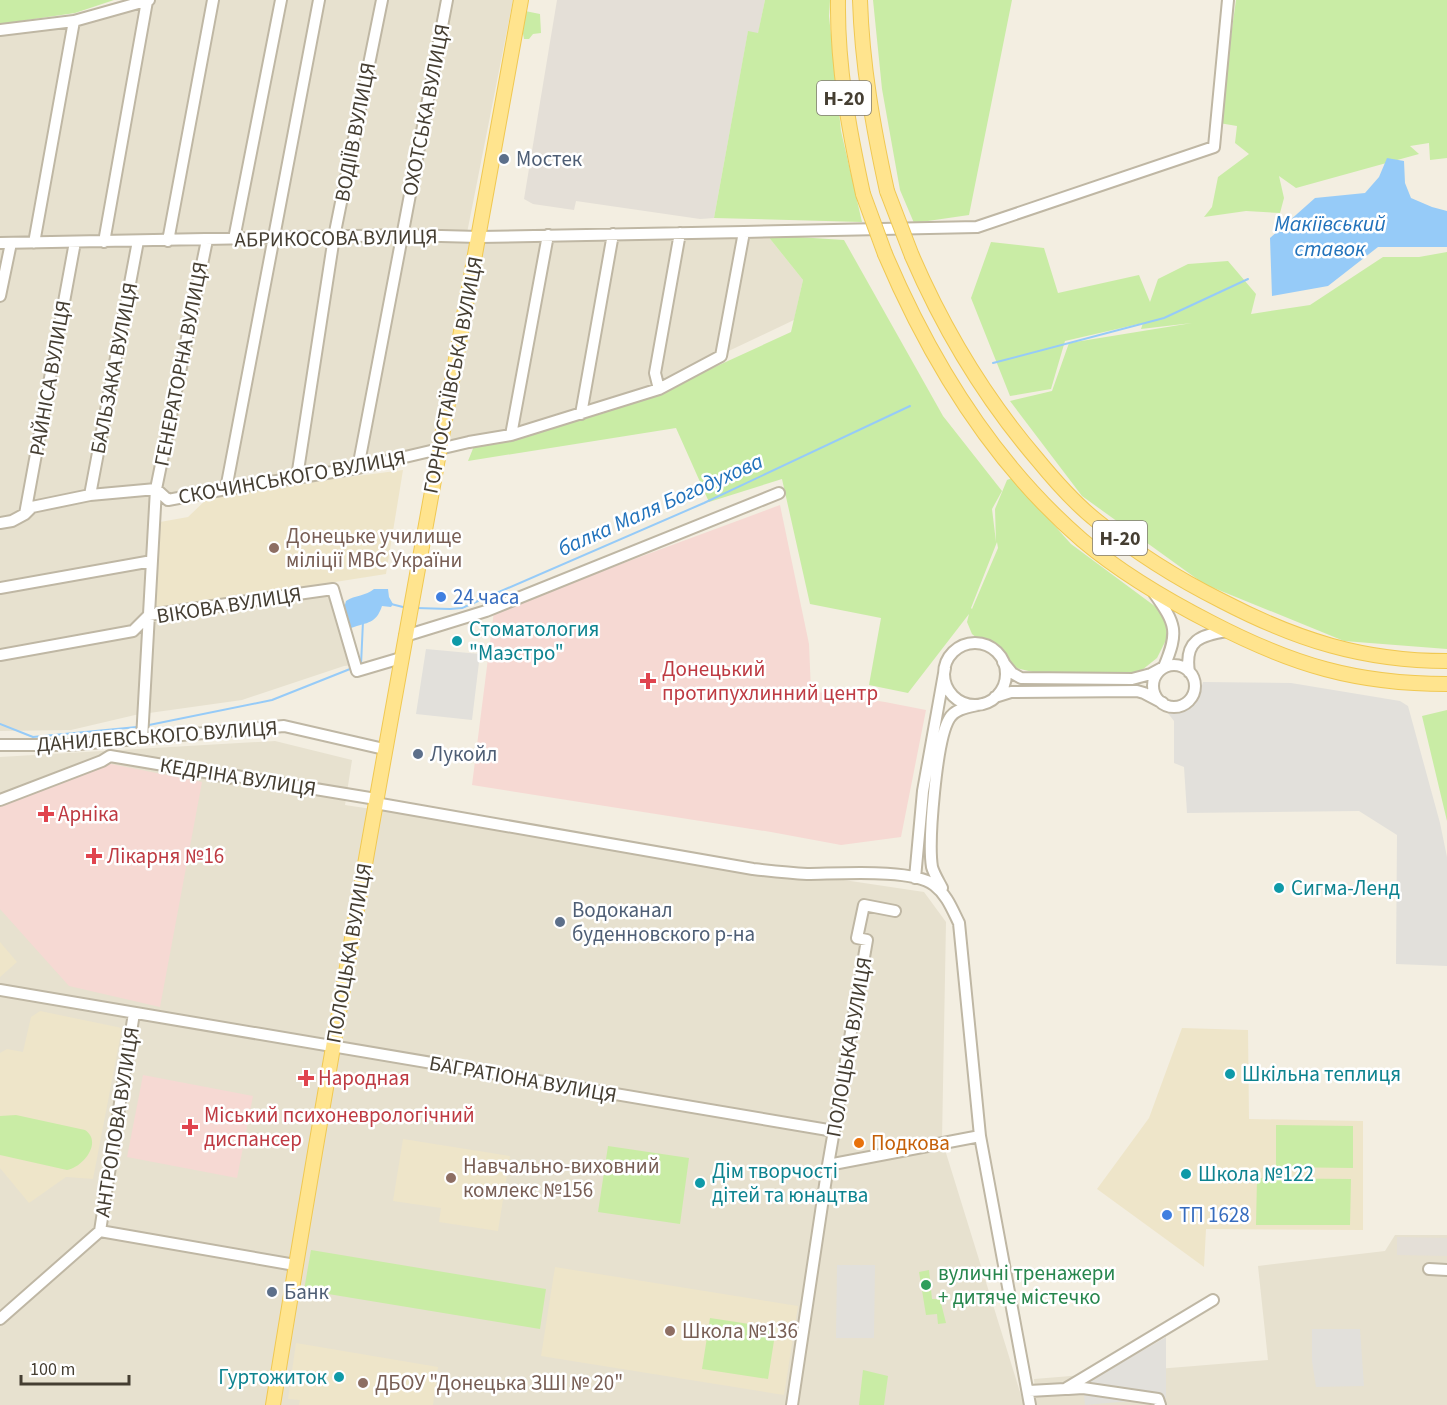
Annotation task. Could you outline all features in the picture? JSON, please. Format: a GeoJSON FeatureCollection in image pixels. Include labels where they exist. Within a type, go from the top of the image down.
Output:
{"type":"FeatureCollection","features":[{"type":"Feature","properties":{"kind":"main road","name":"ГОРНОСТАЇВСЬКА ВУЛИЦЯ"},"geometry":{"type":"LineString","coordinates":[[384,749],[521,0]]}},
{"type":"Feature","properties":{"kind":"main road","name":"Н-20"},"geometry":{"type":"LineString","coordinates":[[838,0],[841,71],[849,129],[863,194],[905,302],[975,418],[999,451],[1054,513],[1084,541],[1150,588],[1189,612],[1227,631],[1295,660],[1328,671],[1397,683],[1447,684]]}},
{"type":"Feature","properties":{"kind":"main road","name":"Н-20"},"geometry":{"type":"LineString","coordinates":[[860,0],[872,126],[887,191],[912,256],[949,334],[993,405],[1048,472],[1097,521],[1163,568],[1238,610],[1296,635],[1363,655],[1400,660],[1447,662]]}},
{"type":"Feature","properties":{"kind":"main road","name":"ПОЛОЦЬКА ВУЛИЦЯ"},"geometry":{"type":"LineString","coordinates":[[273,1405],[384,749]]}},
{"type":"Feature","properties":{"kind":"street"},"geometry":{"type":"LineString","coordinates":[[0,30],[74,21],[148,0],[104,242]]}},
{"type":"Feature","properties":{"kind":"street","name":"ГЕНЕРАТОРНА ВУЛИЦЯ"},"geometry":{"type":"LineString","coordinates":[[168,241],[213,0]]}},
{"type":"Feature","properties":{"kind":"street"},"geometry":{"type":"LineString","coordinates":[[234,239],[281,0]]}},
{"type":"Feature","properties":{"kind":"street"},"geometry":{"type":"LineString","coordinates":[[226,489],[319,0]]}},
{"type":"Feature","properties":{"kind":"street","name":"ВОДІЇВ ВУЛИЦЯ"},"geometry":{"type":"LineString","coordinates":[[297,477],[334,237],[382,0]]}},
{"type":"Feature","properties":{"kind":"street","name":"ОХОТСЬКА ВУЛИЦЯ"},"geometry":{"type":"LineString","coordinates":[[358,468],[447,0]]}},
{"type":"Feature","properties":{"kind":"street","name":"АБРИКОСОВА ВУЛИЦЯ"},"geometry":{"type":"LineString","coordinates":[[5,243],[977,227],[1214,147],[1228,0]]}},
{"type":"Feature","properties":{"kind":"street"},"geometry":{"type":"LineString","coordinates":[[34,243],[74,21]]}},
{"type":"Feature","properties":{"kind":"street","name":"СКОЧИНСЬКОГО ВУЛИЦЯ"},"geometry":{"type":"LineString","coordinates":[[0,523],[12,521],[32,507],[90,495],[156,489],[168,500],[358,468],[511,435],[659,389],[721,356],[744,232]]}},
{"type":"Feature","properties":{"kind":"street"},"geometry":{"type":"LineString","coordinates":[[659,389],[655,374],[680,233]]}},
{"type":"Feature","properties":{"kind":"street"},"geometry":{"type":"LineString","coordinates":[[581,414],[613,234]]}},
{"type":"Feature","properties":{"kind":"street"},"geometry":{"type":"LineString","coordinates":[[511,435],[548,235]]}},
{"type":"Feature","properties":{"kind":"street","name":"ГЕНЕРАТОРНА ВУЛИЦЯ"},"geometry":{"type":"LineString","coordinates":[[142,739],[156,489],[207,240]]}},
{"type":"Feature","properties":{"kind":"street","name":"БАЛЬЗАКА ВУЛИЦЯ"},"geometry":{"type":"LineString","coordinates":[[90,495],[138,241]]}},
{"type":"Feature","properties":{"kind":"street","name":"РАЙНІСА ВУЛИЦЯ"},"geometry":{"type":"LineString","coordinates":[[25,514],[75,242]]}},
{"type":"Feature","properties":{"kind":"street"},"geometry":{"type":"LineString","coordinates":[[0,296],[5,243]]}},
{"type":"Feature","properties":{"kind":"street"},"geometry":{"type":"LineString","coordinates":[[405,636],[486,611],[779,493]]}},
{"type":"Feature","properties":{"kind":"street"},"geometry":{"type":"LineString","coordinates":[[0,588],[152,561]]}},
{"type":"Feature","properties":{"kind":"street"},"geometry":{"type":"LineString","coordinates":[[1150,588],[1168,613],[1174,635],[1173,647],[1153,684],[1156,697],[1163,703]]}},
{"type":"Feature","properties":{"kind":"street","name":"ВІКОВА ВУЛИЦЯ"},"geometry":{"type":"LineString","coordinates":[[0,655],[133,631],[149,615],[333,589],[357,671],[401,658]]}},
{"type":"Feature","properties":{"kind":"street"},"geometry":{"type":"LineString","coordinates":[[1030,1405],[980,1136],[959,923],[932,869],[932,822],[943,734],[949,718],[956,711],[982,704],[1011,692],[1137,691],[1163,703],[1181,705],[1192,697],[1195,684],[1187,661],[1195,642],[1207,634],[1227,631]]}},
{"type":"Feature","properties":{"kind":"street"},"geometry":{"type":"LineString","coordinates":[[948,899],[933,884],[915,878],[924,791],[945,668],[948,658],[955,650],[975,643],[985,645],[994,650],[1012,673],[1021,678],[1132,679],[1151,674],[1164,667],[1178,665],[1189,672]]}},
{"type":"Feature","properties":{"kind":"street"},"geometry":{"type":"LineString","coordinates":[[995,697],[1004,686],[1006,676],[1003,662]]}},
{"type":"Feature","properties":{"kind":"street"},"geometry":{"type":"LineString","coordinates":[[945,668],[944,679],[954,697],[972,705],[982,704]]}},
{"type":"Feature","properties":{"kind":"street","name":"ДАНИЛЕВСЬКОГО ВУЛИЦЯ"},"geometry":{"type":"LineString","coordinates":[[0,745],[68,745],[284,726],[384,749]]}},
{"type":"Feature","properties":{"kind":"street","name":"КЕДРІНА ВУЛИЦЯ"},"geometry":{"type":"LineString","coordinates":[[0,800],[110,756],[229,778],[236,776],[753,869],[805,874],[868,874],[915,878]]}},
{"type":"Feature","properties":{"kind":"street","name":"ПОЛОЦЬКА ВУЛИЦЯ"},"geometry":{"type":"LineString","coordinates":[[792,1405],[828,1165],[867,940],[857,938],[864,905],[895,911]]}},
{"type":"Feature","properties":{"kind":"street","name":"БАГРАТІОНА ВУЛИЦЯ"},"geometry":{"type":"LineString","coordinates":[[0,990],[834,1131]]}},
{"type":"Feature","properties":{"kind":"street","name":"АНТРОПОВА ВУЛИЦЯ"},"geometry":{"type":"LineString","coordinates":[[0,1319],[100,1231],[134,1013]]}},
{"type":"Feature","properties":{"kind":"street"},"geometry":{"type":"LineString","coordinates":[[828,1165],[980,1136]]}},
{"type":"Feature","properties":{"kind":"street","name":"АНТРОПОВА ВУЛИЦЯ"},"geometry":{"type":"LineString","coordinates":[[100,1231],[295,1265]]}},
{"type":"Feature","properties":{"kind":"street"},"geometry":{"type":"LineString","coordinates":[[1429,1269],[1447,1270]]}},
{"type":"Feature","properties":{"kind":"street"},"geometry":{"type":"LineString","coordinates":[[1065,1389],[1213,1300]]}},
{"type":"Feature","properties":{"kind":"street"},"geometry":{"type":"LineString","coordinates":[[1029,1391],[1083,1388],[1158,1399],[1160,1405]]}},
{"type":"Feature","properties":{"kind":"shaded area"},"geometry":{"type":"Polygon","coordinates":[[[122,0],[513,0],[466,238],[767,235],[803,280],[794,320],[661,383],[512,433],[155,498],[146,619],[332,592],[354,665],[344,666],[242,700],[135,715],[71,730],[0,731],[0,27],[71,17],[122,0]]]}},
{"type":"Feature","properties":{"kind":"shaded area"},"geometry":{"type":"Polygon","coordinates":[[[557,0],[765,0],[758,34],[748,32],[714,218],[700,219],[576,201],[574,210],[533,204],[524,199],[557,0]]]}},
{"type":"Feature","properties":{"kind":"shaded area","name":"Донецьке училище міліції МВС України"},"geometry":{"type":"Polygon","coordinates":[[[403,470],[386,574],[151,611],[160,522],[188,517],[211,495],[403,470]]]}},
{"type":"Feature","properties":{"kind":"shaded area","name":"Донецький протипухлинний центр"},"geometry":{"type":"Polygon","coordinates":[[[780,505],[809,644],[811,691],[926,710],[901,837],[841,845],[472,785],[494,611],[780,505]]]}},
{"type":"Feature","properties":{"kind":"shaded area"},"geometry":{"type":"Polygon","coordinates":[[[426,649],[480,654],[472,720],[416,714],[426,649]]]}},
{"type":"Feature","properties":{"kind":"shaded area"},"geometry":{"type":"Polygon","coordinates":[[[1203,682],[1291,683],[1400,701],[1408,706],[1447,857],[1447,966],[1396,964],[1397,835],[1359,811],[1187,813],[1184,767],[1174,763],[1174,721],[1167,712],[1182,712],[1194,705],[1203,682]]]}},
{"type":"Feature","properties":{"kind":"shaded area"},"geometry":{"type":"Polygon","coordinates":[[[275,741],[352,760],[345,805],[924,892],[946,922],[942,1140],[1024,1405],[0,1405],[0,757],[275,741]]]}},
{"type":"Feature","properties":{"kind":"shaded area","name":"Лікарня №16"},"geometry":{"type":"Polygon","coordinates":[[[96,761],[202,782],[160,1007],[69,986],[0,909],[0,804],[96,761]]]}},
{"type":"Feature","properties":{"kind":"shaded area"},"geometry":{"type":"Polygon","coordinates":[[[0,942],[17,962],[0,977],[0,942]]]}},
{"type":"Feature","properties":{"kind":"shaded area"},"geometry":{"type":"Polygon","coordinates":[[[40,1011],[122,1028],[93,1179],[66,1177],[29,1203],[0,1168],[0,1053],[7,1049],[23,1052],[31,1017],[40,1011]]]}},
{"type":"Feature","properties":{"kind":"shaded area"},"geometry":{"type":"Polygon","coordinates":[[[1182,1028],[1248,1030],[1249,1119],[1363,1121],[1363,1230],[1206,1229],[1204,1267],[1097,1189],[1149,1118],[1182,1028]]]}},
{"type":"Feature","properties":{"kind":"shaded area","name":"Міський психоневрологічний диспансер"},"geometry":{"type":"Polygon","coordinates":[[[143,1075],[253,1096],[237,1178],[127,1157],[143,1075]]]}},
{"type":"Feature","properties":{"kind":"shaded area","name":"Навчально-виховний комлекс №156"},"geometry":{"type":"Polygon","coordinates":[[[403,1139],[510,1156],[498,1231],[439,1222],[441,1208],[393,1201],[403,1139]]]}},
{"type":"Feature","properties":{"kind":"shaded area"},"geometry":{"type":"Polygon","coordinates":[[[1395,1235],[1447,1235],[1447,1405],[1036,1405],[1034,1379],[1268,1360],[1258,1266],[1385,1251],[1395,1235]]]}},
{"type":"Feature","properties":{"kind":"shaded area"},"geometry":{"type":"Polygon","coordinates":[[[1397,1237],[1447,1238],[1447,1256],[1397,1255],[1397,1237]]]}},
{"type":"Feature","properties":{"kind":"shaded area"},"geometry":{"type":"Polygon","coordinates":[[[837,1265],[875,1265],[874,1338],[836,1338],[837,1265]]]}},
{"type":"Feature","properties":{"kind":"shaded area","name":"Школа №136"},"geometry":{"type":"Polygon","coordinates":[[[555,1267],[798,1306],[784,1395],[541,1356],[555,1267]]]}},
{"type":"Feature","properties":{"kind":"shaded area"},"geometry":{"type":"Polygon","coordinates":[[[1312,1329],[1360,1329],[1364,1386],[1316,1387],[1312,1361],[1312,1329]]]}},
{"type":"Feature","properties":{"kind":"shaded area"},"geometry":{"type":"Polygon","coordinates":[[[1166,1337],[1166,1398],[1085,1405],[1083,1385],[1166,1337]]]}},
{"type":"Feature","properties":{"kind":"shaded area","name":"ДБОУ \"Донецька ЗШІ № 20\""},"geometry":{"type":"Polygon","coordinates":[[[296,1343],[438,1367],[433,1405],[299,1405],[300,1400],[288,1399],[296,1343]]]}},
{"type":"Feature","properties":{"kind":"green space"},"geometry":{"type":"Polygon","coordinates":[[[0,0],[114,0],[75,13],[0,24],[0,0]]]}},
{"type":"Feature","properties":{"kind":"green space"},"geometry":{"type":"Polygon","coordinates":[[[765,0],[830,0],[829,16],[841,131],[862,222],[714,218],[748,31],[758,33],[765,0]]]}},
{"type":"Feature","properties":{"kind":"green space"},"geometry":{"type":"Polygon","coordinates":[[[873,0],[1012,0],[969,215],[914,223],[900,190],[882,89],[873,0]]]}},
{"type":"Feature","properties":{"kind":"green space"},"geometry":{"type":"Polygon","coordinates":[[[1236,0],[1447,0],[1447,158],[1430,160],[1429,143],[1410,146],[1419,154],[1296,188],[1279,176],[1284,198],[1280,213],[1246,211],[1204,217],[1212,207],[1218,177],[1249,154],[1235,143],[1237,126],[1219,123],[1236,0]]]}},
{"type":"Feature","properties":{"kind":"green space"},"geometry":{"type":"Polygon","coordinates":[[[525,11],[540,14],[541,33],[533,34],[529,39],[524,39],[521,23],[525,11]]]}},
{"type":"Feature","properties":{"kind":"green space"},"geometry":{"type":"Polygon","coordinates":[[[767,235],[844,240],[943,416],[1002,491],[992,509],[996,542],[995,509],[1007,480],[1012,478],[1071,544],[1160,610],[1170,632],[1157,658],[1137,674],[1058,678],[1012,667],[972,634],[967,622],[969,614],[908,693],[869,685],[881,618],[810,604],[782,479],[709,502],[676,428],[468,461],[474,446],[658,393],[791,332],[803,280],[767,235]],[[997,542],[972,609],[998,548],[997,542]]]}},
{"type":"Feature","properties":{"kind":"green space"},"geometry":{"type":"Polygon","coordinates":[[[991,242],[1044,248],[1058,293],[1139,275],[1150,302],[1158,279],[1188,264],[1228,261],[1256,294],[1251,314],[1310,305],[1383,257],[1419,257],[1447,252],[1447,649],[1344,641],[1204,584],[1082,496],[1010,401],[1052,391],[1069,343],[1192,323],[1141,329],[1143,323],[1065,341],[1051,389],[1010,396],[971,298],[991,242]]]}},
{"type":"Feature","properties":{"kind":"green space"},"geometry":{"type":"Polygon","coordinates":[[[1447,710],[1447,821],[1422,716],[1447,710]]]}},
{"type":"Feature","properties":{"kind":"green space"},"geometry":{"type":"Polygon","coordinates":[[[16,1115],[85,1130],[92,1141],[89,1153],[79,1164],[67,1170],[0,1155],[0,1116],[16,1115]]]}},
{"type":"Feature","properties":{"kind":"green space"},"geometry":{"type":"Polygon","coordinates":[[[1276,1125],[1353,1126],[1353,1168],[1276,1167],[1276,1125]]]}},
{"type":"Feature","properties":{"kind":"green space"},"geometry":{"type":"Polygon","coordinates":[[[608,1146],[689,1158],[680,1224],[598,1212],[608,1146]]]}},
{"type":"Feature","properties":{"kind":"green space"},"geometry":{"type":"Polygon","coordinates":[[[1257,1178],[1351,1179],[1350,1225],[1256,1225],[1257,1178]]]}},
{"type":"Feature","properties":{"kind":"green space"},"geometry":{"type":"Polygon","coordinates":[[[311,1250],[546,1289],[540,1329],[304,1290],[311,1250]]]}},
{"type":"Feature","properties":{"kind":"green space","name":"вуличні тренажери + дитяче містечко"},"geometry":{"type":"Polygon","coordinates":[[[929,1270],[932,1299],[940,1299],[946,1323],[938,1324],[937,1314],[926,1315],[919,1272],[929,1270]]]}},
{"type":"Feature","properties":{"kind":"green space"},"geometry":{"type":"Polygon","coordinates":[[[710,1318],[776,1328],[768,1379],[702,1369],[710,1318]]]}},
{"type":"Feature","properties":{"kind":"green space"},"geometry":{"type":"Polygon","coordinates":[[[863,1370],[888,1376],[884,1405],[859,1405],[863,1370]]]}},
{"type":"Feature","properties":{"kind":"water","name":"Макіївський ставок"},"geometry":{"type":"Polygon","coordinates":[[[1387,158],[1404,161],[1405,183],[1411,198],[1447,211],[1447,247],[1378,247],[1328,286],[1272,296],[1270,238],[1315,198],[1365,193],[1379,177],[1387,158]]]}},
{"type":"Feature","properties":{"kind":"water"},"geometry":{"type":"Polygon","coordinates":[[[374,589],[388,589],[393,604],[391,607],[382,606],[371,622],[351,628],[343,612],[346,601],[374,589]]]}},
{"type":"Feature","properties":{"kind":"waterway","name":"балка Маля Богодухова"},"geometry":{"type":"LineString","coordinates":[[993,363],[1164,318],[1248,279]]}},
{"type":"Feature","properties":{"kind":"waterway","name":"балка Маля Богодухова"},"geometry":{"type":"LineString","coordinates":[[416,608],[462,608],[704,503],[910,406]]}},
{"type":"Feature","properties":{"kind":"waterway","name":"балка Маля Богодухова"},"geometry":{"type":"LineString","coordinates":[[391,604],[403,607]]}},
{"type":"Feature","properties":{"kind":"waterway","name":"балка Маля Богодухова"},"geometry":{"type":"LineString","coordinates":[[361,665],[363,621]]}},
{"type":"Feature","properties":{"kind":"waterway","name":"балка Маля Богодухова"},"geometry":{"type":"LineString","coordinates":[[149,725],[272,700],[350,669]]}},
{"type":"Feature","properties":{"kind":"waterway","name":"балка Маля Богодухова"},"geometry":{"type":"LineString","coordinates":[[0,724],[33,737],[137,727]]}},
{"type":"Feature","properties":{"kind":"place","name":"Мостек"},"geometry":{"type":"Point","coordinates":[504,159]}},
{"type":"Feature","properties":{"kind":"place","name":"Донецьке училище міліції МВС України"},"geometry":{"type":"Point","coordinates":[274,548]}},
{"type":"Feature","properties":{"kind":"place","name":"24 часа"},"geometry":{"type":"Point","coordinates":[441,597]}},
{"type":"Feature","properties":{"kind":"place","name":"Стоматология \"Маэстро\""},"geometry":{"type":"Point","coordinates":[457,641]}},
{"type":"Feature","properties":{"kind":"place","name":"Донецький протипухлинний центр"},"geometry":{"type":"Point","coordinates":[648,681]}},
{"type":"Feature","properties":{"kind":"place","name":"Лукойл"},"geometry":{"type":"Point","coordinates":[418,754]}},
{"type":"Feature","properties":{"kind":"place","name":"Арніка"},"geometry":{"type":"Point","coordinates":[46,814]}},
{"type":"Feature","properties":{"kind":"place","name":"Лікарня №16"},"geometry":{"type":"Point","coordinates":[94,856]}},
{"type":"Feature","properties":{"kind":"place","name":"Сигма-Ленд"},"geometry":{"type":"Point","coordinates":[1279,888]}},
{"type":"Feature","properties":{"kind":"place","name":"Водоканал буденновского р-на"},"geometry":{"type":"Point","coordinates":[560,922]}},
{"type":"Feature","properties":{"kind":"place","name":"Шкільна теплиця"},"geometry":{"type":"Point","coordinates":[1230,1074]}},
{"type":"Feature","properties":{"kind":"place","name":"Народная"},"geometry":{"type":"Point","coordinates":[306,1078]}},
{"type":"Feature","properties":{"kind":"place","name":"Міський психоневрологічний диспансер"},"geometry":{"type":"Point","coordinates":[190,1127]}},
{"type":"Feature","properties":{"kind":"place","name":"Подкова"},"geometry":{"type":"Point","coordinates":[859,1143]}},
{"type":"Feature","properties":{"kind":"place","name":"Школа №122"},"geometry":{"type":"Point","coordinates":[1186,1174]}},
{"type":"Feature","properties":{"kind":"place","name":"Навчально-виховний комлекс №156"},"geometry":{"type":"Point","coordinates":[451,1178]}},
{"type":"Feature","properties":{"kind":"place","name":"Дім творчості дітей та юнацтва"},"geometry":{"type":"Point","coordinates":[700,1183]}},
{"type":"Feature","properties":{"kind":"place","name":"ТП 1628"},"geometry":{"type":"Point","coordinates":[1167,1215]}},
{"type":"Feature","properties":{"kind":"place","name":"вуличні тренажери + дитяче містечко"},"geometry":{"type":"Point","coordinates":[926,1285]}},
{"type":"Feature","properties":{"kind":"place","name":"Банк"},"geometry":{"type":"Point","coordinates":[272,1292]}},
{"type":"Feature","properties":{"kind":"place","name":"Школа №136"},"geometry":{"type":"Point","coordinates":[670,1331]}},
{"type":"Feature","properties":{"kind":"place","name":"Гуртожиток"},"geometry":{"type":"Point","coordinates":[339,1377]}},
{"type":"Feature","properties":{"kind":"place","name":"ДБОУ \"Донецька ЗШІ № 20\""},"geometry":{"type":"Point","coordinates":[363,1383]}}]}
